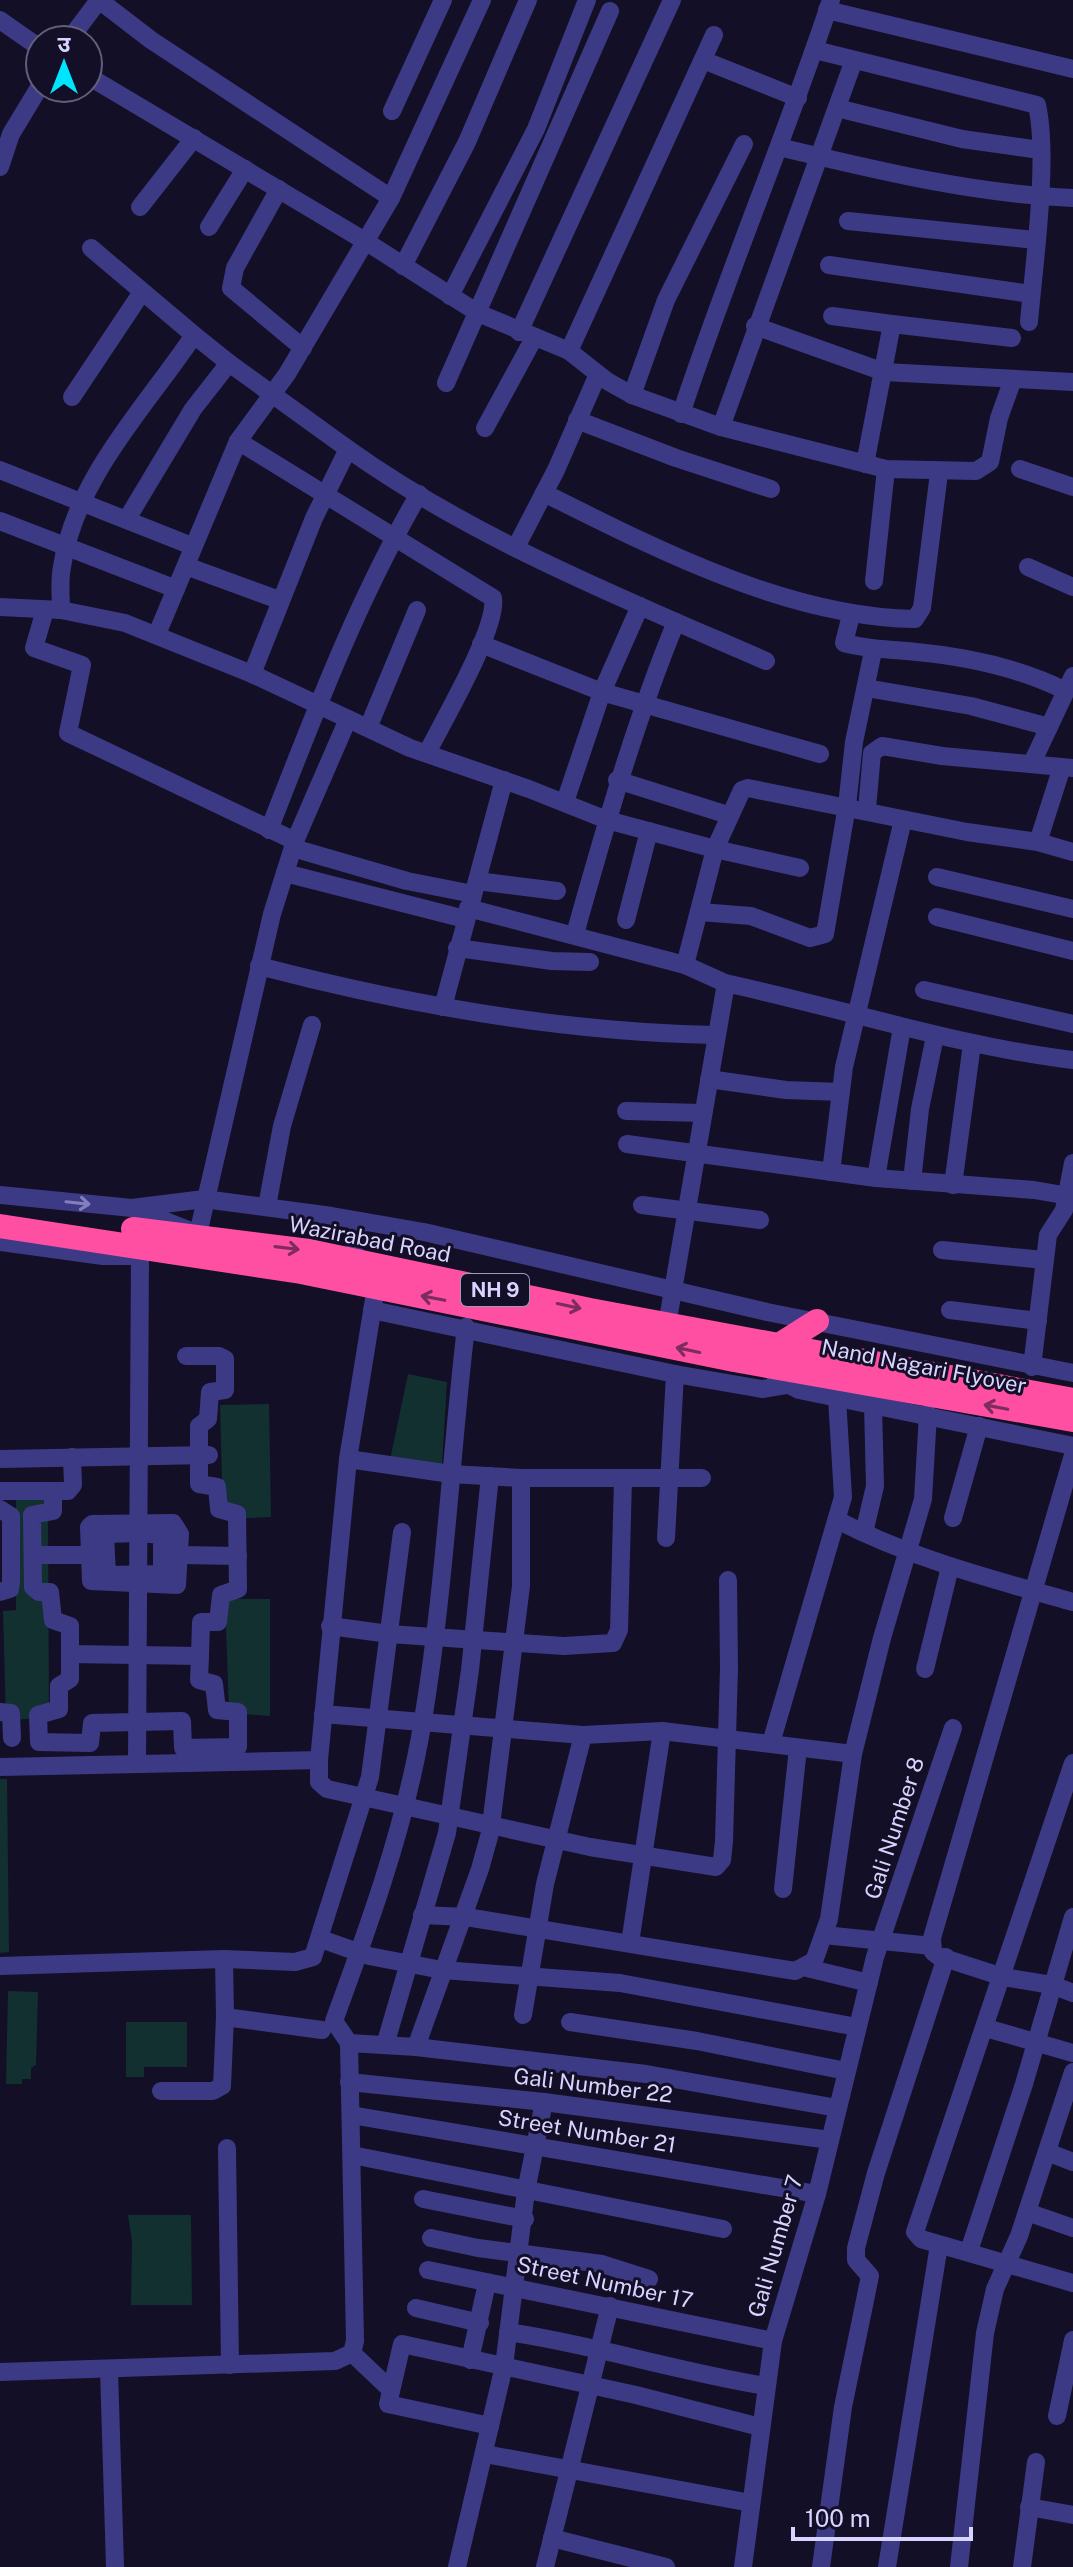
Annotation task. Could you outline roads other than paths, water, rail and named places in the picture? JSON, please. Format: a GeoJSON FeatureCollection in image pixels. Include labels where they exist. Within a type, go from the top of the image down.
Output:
{"type":"FeatureCollection","features":[{"type":"Feature","properties":{"kind":"highway","name":"NH 9"},"geometry":{"type":"LineString","coordinates":[[0,1211],[204,1243]]}},
{"type":"Feature","properties":{"kind":"highway","name":"NH 9"},"geometry":{"type":"LineString","coordinates":[[0,1226],[132,1234]]}},
{"type":"Feature","properties":{"kind":"highway","name":"Wazirabad Road"},"geometry":{"type":"LineString","coordinates":[[204,1243],[353,1260],[667,1325],[772,1355]]}},
{"type":"Feature","properties":{"kind":"highway","name":"Wazirabad Road"},"geometry":{"type":"LineString","coordinates":[[204,1243],[374,1298],[772,1355]]}},
{"type":"Feature","properties":{"kind":"highway"},"geometry":{"type":"LineString","coordinates":[[772,1355],[817,1321]]}},
{"type":"Feature","properties":{"kind":"highway","name":"Nand Nagari Flyover"},"geometry":{"type":"LineString","coordinates":[[772,1355],[1073,1400]]}},
{"type":"Feature","properties":{"kind":"highway","name":"Nand Nagari Flyover"},"geometry":{"type":"LineString","coordinates":[[818,1362],[1073,1420]]}},
{"type":"Feature","properties":{"kind":"street"},"geometry":{"type":"LineString","coordinates":[[81,24],[99,0],[151,40],[391,198]]}},
{"type":"Feature","properties":{"kind":"street"},"geometry":{"type":"LineString","coordinates":[[392,111],[443,0]]}},
{"type":"Feature","properties":{"kind":"street"},"geometry":{"type":"LineString","coordinates":[[157,634],[238,441],[303,348],[391,198],[482,0]]}},
{"type":"Feature","properties":{"kind":"street"},"geometry":{"type":"LineString","coordinates":[[403,266],[467,142],[528,0]]}},
{"type":"Feature","properties":{"kind":"street"},"geometry":{"type":"LineString","coordinates":[[450,296],[536,129],[587,0]]}},
{"type":"Feature","properties":{"kind":"street"},"geometry":{"type":"LineString","coordinates":[[485,428],[672,0]]}},
{"type":"Feature","properties":{"kind":"street"},"geometry":{"type":"LineString","coordinates":[[681,414],[731,270],[798,98],[829,5],[1073,69]]}},
{"type":"Feature","properties":{"kind":"street"},"geometry":{"type":"LineString","coordinates":[[446,383],[610,11]]}},
{"type":"Feature","properties":{"kind":"street"},"geometry":{"type":"LineString","coordinates":[[0,20],[24,37]]}},
{"type":"Feature","properties":{"kind":"street"},"geometry":{"type":"LineString","coordinates":[[569,351],[714,35]]}},
{"type":"Feature","properties":{"kind":"street"},"geometry":{"type":"LineString","coordinates":[[815,50],[1037,105],[1040,150],[1029,322]]}},
{"type":"Feature","properties":{"kind":"street"},"geometry":{"type":"LineString","coordinates":[[703,60],[798,98]]}},
{"type":"Feature","properties":{"kind":"street"},"geometry":{"type":"LineString","coordinates":[[721,427],[755,326],[854,60]]}},
{"type":"Feature","properties":{"kind":"street"},"geometry":{"type":"LineString","coordinates":[[104,85],[365,241],[478,313],[569,351],[632,395],[721,427],[886,469],[939,473],[985,468],[990,462],[999,418],[1013,379]]}},
{"type":"Feature","properties":{"kind":"street"},"geometry":{"type":"LineString","coordinates":[[0,167],[11,134],[29,104]]}},
{"type":"Feature","properties":{"kind":"street"},"geometry":{"type":"LineString","coordinates":[[837,108],[962,139],[1040,150]]}},
{"type":"Feature","properties":{"kind":"street"},"geometry":{"type":"LineString","coordinates":[[140,207],[194,138]]}},
{"type":"Feature","properties":{"kind":"street"},"geometry":{"type":"LineString","coordinates":[[632,395],[666,300],[744,144]]}},
{"type":"Feature","properties":{"kind":"street"},"geometry":{"type":"LineString","coordinates":[[779,147],[953,185],[1038,197],[1073,198]]}},
{"type":"Feature","properties":{"kind":"street"},"geometry":{"type":"LineString","coordinates":[[209,227],[245,169]]}},
{"type":"Feature","properties":{"kind":"street"},"geometry":{"type":"LineString","coordinates":[[279,189],[235,268],[231,288],[303,348]]}},
{"type":"Feature","properties":{"kind":"street"},"geometry":{"type":"LineString","coordinates":[[848,221],[1035,240]]}},
{"type":"Feature","properties":{"kind":"street"},"geometry":{"type":"LineString","coordinates":[[91,248],[271,395],[419,494],[516,547],[766,661]]}},
{"type":"Feature","properties":{"kind":"street"},"geometry":{"type":"LineString","coordinates":[[829,265],[1031,294]]}},
{"type":"Feature","properties":{"kind":"street"},"geometry":{"type":"LineString","coordinates":[[72,397],[142,292]]}},
{"type":"Feature","properties":{"kind":"street"},"geometry":{"type":"LineString","coordinates":[[832,316],[1012,338]]}},
{"type":"Feature","properties":{"kind":"street"},"geometry":{"type":"LineString","coordinates":[[865,464],[892,324]]}},
{"type":"Feature","properties":{"kind":"street"},"geometry":{"type":"LineString","coordinates":[[755,326],[884,372],[1073,382]]}},
{"type":"Feature","properties":{"kind":"street"},"geometry":{"type":"LineString","coordinates":[[194,335],[140,407],[83,504],[67,549],[53,610],[34,648],[82,665],[68,733],[294,845],[575,934],[685,965],[725,983],[859,1013],[935,1036],[1073,1060]]}},
{"type":"Feature","properties":{"kind":"street"},"geometry":{"type":"LineString","coordinates":[[127,519],[193,409],[229,363]]}},
{"type":"Feature","properties":{"kind":"street"},"geometry":{"type":"LineString","coordinates":[[516,547],[598,374]]}},
{"type":"Feature","properties":{"kind":"street"},"geometry":{"type":"LineString","coordinates":[[577,420],[676,458],[771,489]]}},
{"type":"Feature","properties":{"kind":"street"},"geometry":{"type":"LineString","coordinates":[[238,441],[493,598],[494,607],[481,644],[427,753]]}},
{"type":"Feature","properties":{"kind":"street"},"geometry":{"type":"LineString","coordinates":[[252,674],[279,600],[348,449]]}},
{"type":"Feature","properties":{"kind":"street"},"geometry":{"type":"LineString","coordinates":[[874,581],[886,469]]}},
{"type":"Feature","properties":{"kind":"street"},"geometry":{"type":"LineString","coordinates":[[1020,469],[1073,487]]}},
{"type":"Feature","properties":{"kind":"street"},"geometry":{"type":"LineString","coordinates":[[0,470],[192,546]]}},
{"type":"Feature","properties":{"kind":"street"},"geometry":{"type":"LineString","coordinates":[[544,493],[671,556],[836,613],[903,619],[920,616],[939,473]]}},
{"type":"Feature","properties":{"kind":"street"},"geometry":{"type":"LineString","coordinates":[[269,830],[318,704],[393,538],[419,494]]}},
{"type":"Feature","properties":{"kind":"street"},"geometry":{"type":"LineString","coordinates":[[0,521],[176,589]]}},
{"type":"Feature","properties":{"kind":"street"},"geometry":{"type":"LineString","coordinates":[[186,566],[279,600]]}},
{"type":"Feature","properties":{"kind":"street"},"geometry":{"type":"LineString","coordinates":[[1028,567],[1073,587]]}},
{"type":"Feature","properties":{"kind":"street"},"geometry":{"type":"LineString","coordinates":[[565,802],[602,692],[640,606]]}},
{"type":"Feature","properties":{"kind":"street"},"geometry":{"type":"LineString","coordinates":[[0,607],[53,610],[125,623],[252,674],[427,753],[607,820],[800,868]]}},
{"type":"Feature","properties":{"kind":"street"},"geometry":{"type":"LineString","coordinates":[[368,728],[417,610]]}},
{"type":"Feature","properties":{"kind":"street"},"geometry":{"type":"LineString","coordinates":[[851,615],[844,643],[873,651],[959,658],[1070,684],[1032,763]]}},
{"type":"Feature","properties":{"kind":"street"},"geometry":{"type":"LineString","coordinates":[[575,934],[617,780],[643,701],[676,622]]}},
{"type":"Feature","properties":{"kind":"street"},"geometry":{"type":"LineString","coordinates":[[481,644],[602,692],[643,701],[820,754]]}},
{"type":"Feature","properties":{"kind":"street"},"geometry":{"type":"LineString","coordinates":[[700,912],[751,916],[810,938],[825,934],[847,806],[854,742],[873,651]]}},
{"type":"Feature","properties":{"kind":"street"},"geometry":{"type":"LineString","coordinates":[[866,688],[971,706],[1049,727]]}},
{"type":"Feature","properties":{"kind":"street"},"geometry":{"type":"LineString","coordinates":[[204,1243],[204,1199],[259,966],[294,845],[348,719]]}},
{"type":"Feature","properties":{"kind":"street"},"geometry":{"type":"LineString","coordinates":[[867,809],[872,753],[882,746],[942,756],[1067,768],[1038,842]]}},
{"type":"Feature","properties":{"kind":"street"},"geometry":{"type":"LineString","coordinates":[[443,1007],[504,780]]}},
{"type":"Feature","properties":{"kind":"street"},"geometry":{"type":"LineString","coordinates":[[617,780],[728,815]]}},
{"type":"Feature","properties":{"kind":"street"},"geometry":{"type":"LineString","coordinates":[[685,965],[715,849],[737,795],[748,788],[867,809],[903,820],[1038,842],[1073,852]]}},
{"type":"Feature","properties":{"kind":"street"},"geometry":{"type":"LineString","coordinates":[[831,1172],[841,1092],[903,820]]}},
{"type":"Feature","properties":{"kind":"street"},"geometry":{"type":"LineString","coordinates":[[626,920],[649,831]]}},
{"type":"Feature","properties":{"kind":"street"},"geometry":{"type":"LineString","coordinates":[[285,873],[471,901],[557,891]]}},
{"type":"Feature","properties":{"kind":"street"},"geometry":{"type":"LineString","coordinates":[[937,877],[1073,909]]}},
{"type":"Feature","properties":{"kind":"street"},"geometry":{"type":"LineString","coordinates":[[937,917],[1073,951]]}},
{"type":"Feature","properties":{"kind":"street"},"geometry":{"type":"LineString","coordinates":[[457,948],[552,961],[590,962]]}},
{"type":"Feature","properties":{"kind":"street"},"geometry":{"type":"LineString","coordinates":[[259,966],[346,989],[443,1007],[584,1028],[715,1035]]}},
{"type":"Feature","properties":{"kind":"street"},"geometry":{"type":"LineString","coordinates":[[667,1325],[725,983]]}},
{"type":"Feature","properties":{"kind":"street"},"geometry":{"type":"LineString","coordinates":[[924,990],[1073,1024]]}},
{"type":"Feature","properties":{"kind":"street"},"geometry":{"type":"LineString","coordinates":[[267,1206],[282,1126],[312,1025]]}},
{"type":"Feature","properties":{"kind":"street"},"geometry":{"type":"LineString","coordinates":[[876,1178],[902,1027]]}},
{"type":"Feature","properties":{"kind":"street"},"geometry":{"type":"LineString","coordinates":[[912,1181],[920,1109],[935,1036]]}},
{"type":"Feature","properties":{"kind":"street"},"geometry":{"type":"LineString","coordinates":[[953,1185],[972,1044]]}},
{"type":"Feature","properties":{"kind":"street"},"geometry":{"type":"LineString","coordinates":[[709,1079],[786,1090],[841,1092]]}},
{"type":"Feature","properties":{"kind":"street"},"geometry":{"type":"LineString","coordinates":[[626,1111],[702,1113]]}},
{"type":"Feature","properties":{"kind":"street"},"geometry":{"type":"LineString","coordinates":[[627,1144],[876,1178],[1034,1190],[1069,1196]]}},
{"type":"Feature","properties":{"kind":"street"},"geometry":{"type":"LineString","coordinates":[[1032,1367],[1048,1235],[1062,1216],[1069,1196],[1073,1163]]}},
{"type":"Feature","properties":{"kind":"street"},"geometry":{"type":"LineString","coordinates":[[0,1195],[132,1234]]}},
{"type":"Feature","properties":{"kind":"street"},"geometry":{"type":"LineString","coordinates":[[0,1242],[103,1256],[132,1234],[204,1199],[267,1206],[359,1221],[1032,1367],[1073,1373]]}},
{"type":"Feature","properties":{"kind":"street"},"geometry":{"type":"LineString","coordinates":[[642,1205],[685,1208],[760,1220]]}},
{"type":"Feature","properties":{"kind":"street"},"geometry":{"type":"LineString","coordinates":[[353,1260],[359,1221]]}},
{"type":"Feature","properties":{"kind":"street"},"geometry":{"type":"LineString","coordinates":[[132,1234],[139,1456],[137,1764]]}},
{"type":"Feature","properties":{"kind":"street"},"geometry":{"type":"LineString","coordinates":[[942,1250],[1044,1260]]}},
{"type":"Feature","properties":{"kind":"street"},"geometry":{"type":"LineString","coordinates":[[728,1580],[724,1841],[719,1864],[692,1866],[645,1857],[327,1789],[319,1782],[330,1626],[348,1459],[374,1298],[466,1327],[675,1374],[762,1389],[786,1385],[1073,1446]]}},
{"type":"Feature","properties":{"kind":"street"},"geometry":{"type":"LineString","coordinates":[[950,1310],[1038,1321]]}},
{"type":"Feature","properties":{"kind":"street"},"geometry":{"type":"LineString","coordinates":[[391,2390],[352,2353],[349,2043],[334,2021],[359,1951],[402,1805],[422,1723],[466,1327]]}},
{"type":"Feature","properties":{"kind":"street"},"geometry":{"type":"LineString","coordinates":[[772,1355],[786,1385]]}},
{"type":"Feature","properties":{"kind":"street"},"geometry":{"type":"LineString","coordinates":[[53,1491],[53,1511],[32,1515],[33,1587],[52,1594],[54,1622],[69,1624],[70,1679],[59,1686],[59,1709],[38,1715],[39,1742],[90,1743],[92,1723],[182,1721],[184,1748],[238,1747],[238,1712],[217,1710],[214,1684],[199,1680],[201,1622],[218,1622],[221,1595],[238,1589],[237,1514],[219,1509],[217,1487],[199,1484],[205,1455],[199,1426],[208,1419],[207,1397],[210,1392],[225,1390],[225,1359],[219,1356],[186,1356]]}},
{"type":"Feature","properties":{"kind":"street"},"geometry":{"type":"LineString","coordinates":[[666,1538],[672,1478],[675,1374]]}},
{"type":"Feature","properties":{"kind":"street"},"geometry":{"type":"LineString","coordinates":[[771,1743],[837,1520],[845,1482],[837,1398]]}},
{"type":"Feature","properties":{"kind":"street"},"geometry":{"type":"LineString","coordinates":[[864,1533],[875,1486],[873,1404]]}},
{"type":"Feature","properties":{"kind":"street"},"geometry":{"type":"LineString","coordinates":[[807,1968],[814,1961],[824,1935],[853,1754],[923,1499],[928,1414]]}},
{"type":"Feature","properties":{"kind":"street"},"geometry":{"type":"LineString","coordinates":[[953,1518],[979,1426]]}},
{"type":"Feature","properties":{"kind":"street"},"geometry":{"type":"LineString","coordinates":[[0,1459],[205,1455]]}},
{"type":"Feature","properties":{"kind":"street"},"geometry":{"type":"LineString","coordinates":[[821,2567],[843,2407],[870,2276],[856,2260],[856,2248],[1073,1455]]}},
{"type":"Feature","properties":{"kind":"street"},"geometry":{"type":"LineString","coordinates":[[0,1491],[71,1489],[72,1457]]}},
{"type":"Feature","properties":{"kind":"street"},"geometry":{"type":"LineString","coordinates":[[348,1459],[451,1474],[521,1478],[702,1478]]}},
{"type":"Feature","properties":{"kind":"street"},"geometry":{"type":"LineString","coordinates":[[385,2045],[449,1814],[474,1638],[490,1476]]}},
{"type":"Feature","properties":{"kind":"street"},"geometry":{"type":"LineString","coordinates":[[416,2047],[480,1869],[491,1823],[521,1586],[521,1478]]}},
{"type":"Feature","properties":{"kind":"street"},"geometry":{"type":"LineString","coordinates":[[330,1626],[389,1634],[605,1646],[613,1643],[619,1630],[623,1479]]}},
{"type":"Feature","properties":{"kind":"street"},"geometry":{"type":"LineString","coordinates":[[0,1509],[11,1516],[6,1554],[10,1589],[0,1592]]}},
{"type":"Feature","properties":{"kind":"street"},"geometry":{"type":"LineString","coordinates":[[837,1520],[906,1552],[1073,1602]]}},
{"type":"Feature","properties":{"kind":"street"},"geometry":{"type":"LineString","coordinates":[[138,1580],[93,1583],[89,1576],[89,1555],[92,1524],[139,1528]]}},
{"type":"Feature","properties":{"kind":"street"},"geometry":{"type":"LineString","coordinates":[[178,1525],[180,1555],[177,1585],[107,1575],[107,1533],[139,1528],[178,1525]]}},
{"type":"Feature","properties":{"kind":"street"},"geometry":{"type":"LineString","coordinates":[[0,1966],[224,1959],[305,1961],[313,1957],[365,1796],[379,1718],[402,1532]]}},
{"type":"Feature","properties":{"kind":"street"},"geometry":{"type":"LineString","coordinates":[[33,1555],[89,1555]]}},
{"type":"Feature","properties":{"kind":"street"},"geometry":{"type":"LineString","coordinates":[[180,1555],[238,1556]]}},
{"type":"Feature","properties":{"kind":"street"},"geometry":{"type":"LineString","coordinates":[[925,1669],[950,1567]]}},
{"type":"Feature","properties":{"kind":"street"},"geometry":{"type":"LineString","coordinates":[[70,1654],[200,1656]]}},
{"type":"Feature","properties":{"kind":"street"},"geometry":{"type":"LineString","coordinates":[[0,1712],[11,1713],[12,1738]]}},
{"type":"Feature","properties":{"kind":"street"},"geometry":{"type":"LineString","coordinates":[[323,1714],[583,1735],[662,1731],[853,1754]]}},
{"type":"Feature","properties":{"kind":"street","name":"Gali Number 8"},"geometry":{"type":"LineString","coordinates":[[880,1943],[953,1728]]}},
{"type":"Feature","properties":{"kind":"street"},"geometry":{"type":"LineString","coordinates":[[630,1943],[662,1731]]}},
{"type":"Feature","properties":{"kind":"street"},"geometry":{"type":"LineString","coordinates":[[523,2015],[537,1930],[583,1735]]}},
{"type":"Feature","properties":{"kind":"street"},"geometry":{"type":"LineString","coordinates":[[783,1889],[798,1748]]}},
{"type":"Feature","properties":{"kind":"street"},"geometry":{"type":"LineString","coordinates":[[0,1767],[319,1760]]}},
{"type":"Feature","properties":{"kind":"street"},"geometry":{"type":"LineString","coordinates":[[1073,1763],[986,2028],[915,2227],[917,2237],[939,2245],[1009,2262],[1073,2283]]}},
{"type":"Feature","properties":{"kind":"street"},"geometry":{"type":"LineString","coordinates":[[422,1915],[462,1917],[795,1971],[807,1968],[869,1983]]}},
{"type":"Feature","properties":{"kind":"street"},"geometry":{"type":"LineString","coordinates":[[969,2251],[1073,1917]]}},
{"type":"Feature","properties":{"kind":"street"},"geometry":{"type":"LineString","coordinates":[[824,1935],[939,1952],[1003,1977],[1052,1985],[1073,1993]]}},
{"type":"Feature","properties":{"kind":"street"},"geometry":{"type":"LineString","coordinates":[[321,1939],[442,1970],[529,1975],[648,1988],[857,2027]]}},
{"type":"Feature","properties":{"kind":"street","name":"Gali Number 7"},"geometry":{"type":"LineString","coordinates":[[743,2567],[773,2341],[817,2194],[880,1943]]}},
{"type":"Feature","properties":{"kind":"street"},"geometry":{"type":"LineString","coordinates":[[161,2091],[213,2091],[222,2086],[224,1959]]}},
{"type":"Feature","properties":{"kind":"street"},"geometry":{"type":"LineString","coordinates":[[225,2017],[322,2030]]}},
{"type":"Feature","properties":{"kind":"street"},"geometry":{"type":"LineString","coordinates":[[570,2022],[697,2041],[846,2071]]}},
{"type":"Feature","properties":{"kind":"street"},"geometry":{"type":"LineString","coordinates":[[986,2028],[1073,2053]]}},
{"type":"Feature","properties":{"kind":"street"},"geometry":{"type":"LineString","coordinates":[[349,2043],[416,2047],[646,2074],[837,2108]]}},
{"type":"Feature","properties":{"kind":"street"},"geometry":{"type":"LineString","coordinates":[[959,2567],[985,2333],[997,2277],[1009,2262],[1073,2072]]}},
{"type":"Feature","properties":{"kind":"street","name":"Gali Number 22"},"geometry":{"type":"LineString","coordinates":[[349,2082],[544,2102],[830,2140]]}},
{"type":"Feature","properties":{"kind":"street"},"geometry":{"type":"LineString","coordinates":[[457,2567],[504,2366],[525,2219],[526,2191],[544,2102]]}},
{"type":"Feature","properties":{"kind":"street","name":"Street Number 21"},"geometry":{"type":"LineString","coordinates":[[351,2115],[817,2194]]}},
{"type":"Feature","properties":{"kind":"street"},"geometry":{"type":"LineString","coordinates":[[227,2148],[230,2365]]}},
{"type":"Feature","properties":{"kind":"street"},"geometry":{"type":"LineString","coordinates":[[1047,2152],[1073,2162]]}},
{"type":"Feature","properties":{"kind":"street"},"geometry":{"type":"LineString","coordinates":[[352,2155],[723,2229]]}},
{"type":"Feature","properties":{"kind":"street"},"geometry":{"type":"LineString","coordinates":[[423,2199],[525,2219]]}},
{"type":"Feature","properties":{"kind":"street"},"geometry":{"type":"LineString","coordinates":[[1027,2212],[1073,2228]]}},
{"type":"Feature","properties":{"kind":"street"},"geometry":{"type":"LineString","coordinates":[[431,2238],[519,2254],[602,2264],[649,2279]]}},
{"type":"Feature","properties":{"kind":"street"},"geometry":{"type":"LineString","coordinates":[[887,2567],[939,2245]]}},
{"type":"Feature","properties":{"kind":"street","name":"Street Number 17"},"geometry":{"type":"LineString","coordinates":[[428,2270],[773,2341]]}},
{"type":"Feature","properties":{"kind":"street"},"geometry":{"type":"LineString","coordinates":[[470,2360],[487,2283]]}},
{"type":"Feature","properties":{"kind":"street"},"geometry":{"type":"LineString","coordinates":[[545,2567],[610,2306]]}},
{"type":"Feature","properties":{"kind":"street"},"geometry":{"type":"LineString","coordinates":[[416,2308],[480,2323]]}},
{"type":"Feature","properties":{"kind":"street"},"geometry":{"type":"LineString","coordinates":[[508,2332],[599,2349],[706,2376],[766,2386]]}},
{"type":"Feature","properties":{"kind":"street"},"geometry":{"type":"LineString","coordinates":[[1057,2416],[1073,2340]]}},
{"type":"Feature","properties":{"kind":"street"},"geometry":{"type":"LineString","coordinates":[[490,2426],[388,2404],[402,2344],[588,2387],[636,2395],[760,2427]]}},
{"type":"Feature","properties":{"kind":"street"},"geometry":{"type":"LineString","coordinates":[[0,2372],[335,2361],[352,2353]]}},
{"type":"Feature","properties":{"kind":"street"},"geometry":{"type":"LineString","coordinates":[[109,2369],[115,2567]]}},
{"type":"Feature","properties":{"kind":"street"},"geometry":{"type":"LineString","coordinates":[[485,2454],[751,2503]]}},
{"type":"Feature","properties":{"kind":"street"},"geometry":{"type":"LineString","coordinates":[[1022,2567],[1036,2462]]}},
{"type":"Feature","properties":{"kind":"street"},"geometry":{"type":"LineString","coordinates":[[1029,2507],[1073,2515]]}},
{"type":"Feature","properties":{"kind":"street"},"geometry":{"type":"LineString","coordinates":[[552,2538],[666,2567]]}}]}
